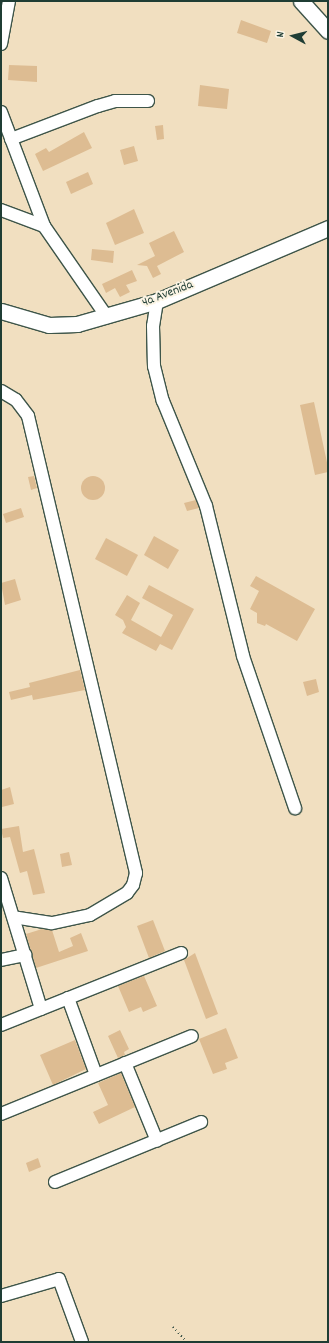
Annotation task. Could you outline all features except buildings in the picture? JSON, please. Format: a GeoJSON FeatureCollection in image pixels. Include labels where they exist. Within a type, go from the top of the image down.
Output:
{"type":"FeatureCollection","features":[{"type":"Feature","properties":{"kind":"street"},"geometry":{"type":"LineString","coordinates":[[1,44],[9,1]]}},
{"type":"Feature","properties":{"kind":"street"},"geometry":{"type":"LineString","coordinates":[[301,1],[328,31]]}},
{"type":"Feature","properties":{"kind":"street"},"geometry":{"type":"LineString","coordinates":[[11,139],[115,101],[148,101]]}},
{"type":"Feature","properties":{"kind":"street"},"geometry":{"type":"LineString","coordinates":[[1,112],[44,226],[107,316]]}},
{"type":"Feature","properties":{"kind":"street"},"geometry":{"type":"LineString","coordinates":[[1,210],[44,226]]}},
{"type":"Feature","properties":{"kind":"street","name":"4a Avenida"},"geometry":{"type":"LineString","coordinates":[[1,311],[49,325],[77,324],[157,301],[328,228]]}},
{"type":"Feature","properties":{"kind":"street"},"geometry":{"type":"LineString","coordinates":[[157,301],[153,326],[154,366],[163,400],[206,506],[243,656],[295,808]]}},
{"type":"Feature","properties":{"kind":"street"},"geometry":{"type":"LineString","coordinates":[[1,391],[16,400],[28,416],[136,873],[133,885],[127,893],[90,915],[51,923],[13,917]]}},
{"type":"Feature","properties":{"kind":"street"},"geometry":{"type":"LineString","coordinates":[[1,878],[41,1009]]}},
{"type":"Feature","properties":{"kind":"street"},"geometry":{"type":"LineString","coordinates":[[1,1025],[181,953]]}},
{"type":"Feature","properties":{"kind":"street"},"geometry":{"type":"LineString","coordinates":[[1,960],[25,955]]}},
{"type":"Feature","properties":{"kind":"street"},"geometry":{"type":"LineString","coordinates":[[68,998],[96,1075]]}},
{"type":"Feature","properties":{"kind":"street"},"geometry":{"type":"LineString","coordinates":[[1,1114],[192,1036]]}},
{"type":"Feature","properties":{"kind":"street"},"geometry":{"type":"LineString","coordinates":[[125,1063],[157,1141]]}},
{"type":"Feature","properties":{"kind":"street"},"geometry":{"type":"LineString","coordinates":[[54,1182],[201,1122]]}},
{"type":"Feature","properties":{"kind":"street"},"geometry":{"type":"LineString","coordinates":[[1,1296],[59,1279],[82,1342]]}},
{"type":"Feature","properties":{"kind":"path"},"geometry":{"type":"LineString","coordinates":[[173,1327],[187,1342]]}}]}
